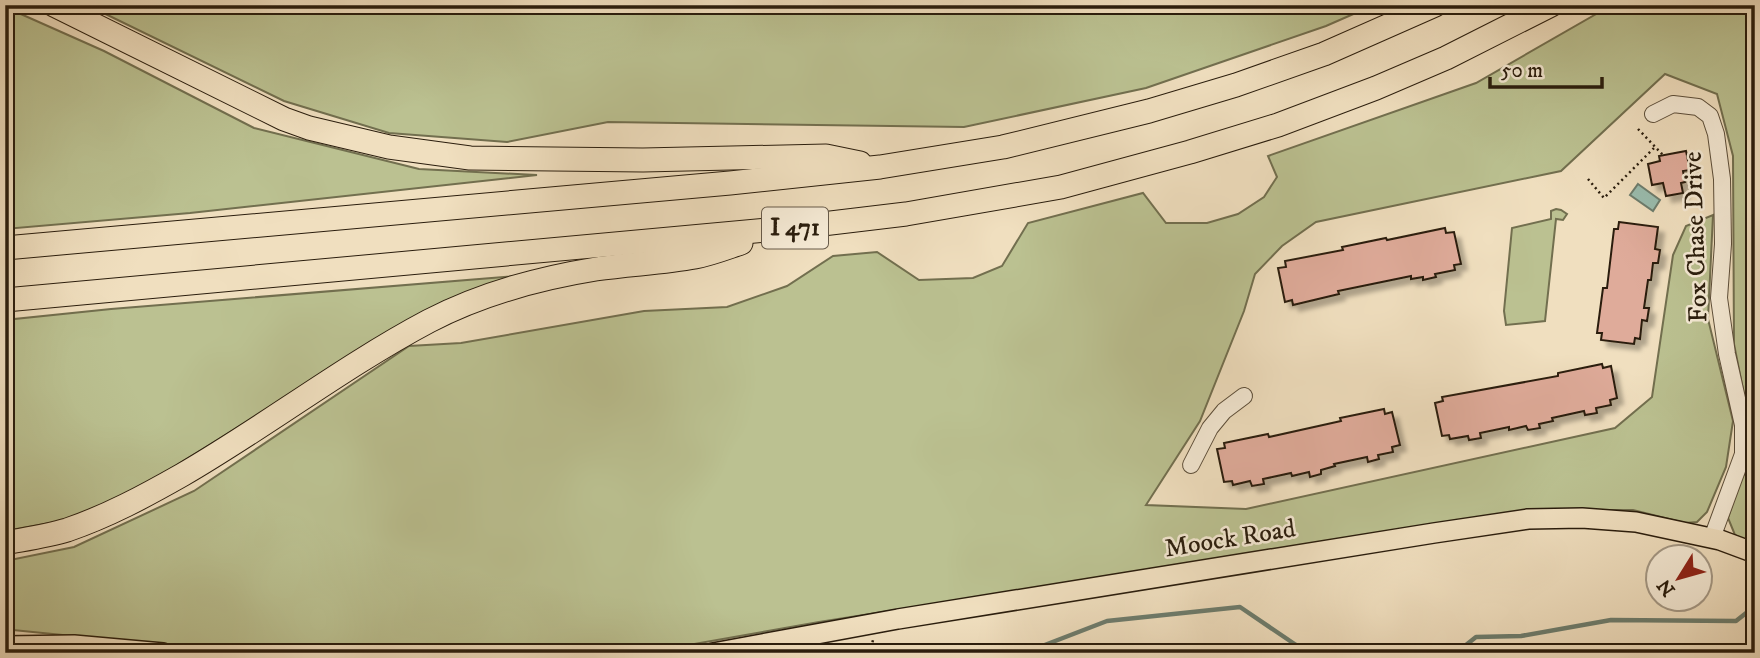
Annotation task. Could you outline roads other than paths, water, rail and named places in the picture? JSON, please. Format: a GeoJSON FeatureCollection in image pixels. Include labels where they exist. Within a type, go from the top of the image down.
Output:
{"type":"FeatureCollection","features":[{"type":"Feature","properties":{"kind":"highway"},"geometry":{"type":"LineString","coordinates":[[54,5],[284,119],[309,128],[389,147],[458,157],[523,160],[826,156],[880,167]]}},
{"type":"Feature","properties":{"kind":"highway","name":"I 471"},"geometry":{"type":"LineString","coordinates":[[5,248],[730,183],[880,167],[1003,147],[1189,100],[1324,54],[1435,5]]}},
{"type":"Feature","properties":{"kind":"highway","name":"I 471"},"geometry":{"type":"LineString","coordinates":[[5,300],[789,229],[906,214],[1060,187],[1179,156],[1278,125],[1446,58],[1550,5]]}},
{"type":"Feature","properties":{"kind":"highway"},"geometry":{"type":"LineString","coordinates":[[5,543],[66,530],[137,501],[199,465],[389,344],[430,320],[464,306],[545,279],[597,269],[697,257],[789,229]]}},
{"type":"Feature","properties":{"kind":"main road","name":"Moock Road"},"geometry":{"type":"LineString","coordinates":[[713,653],[761,648],[1087,588],[1528,519],[1582,518],[1636,522],[1720,540],[1755,554]]}},
{"type":"Feature","properties":{"kind":"main road"},"geometry":{"type":"LineString","coordinates":[[5,646],[74,645],[163,653]]}},
{"type":"Feature","properties":{"kind":"street","name":"Fox Chase Drive"},"geometry":{"type":"LineString","coordinates":[[1653,114],[1673,104],[1698,107],[1710,116],[1717,134],[1722,179],[1723,244],[1719,298],[1727,354],[1749,457],[1712,538]]}},
{"type":"Feature","properties":{"kind":"street"},"geometry":{"type":"LineString","coordinates":[[1191,465],[1210,428],[1224,411],[1244,396]]}},
{"type":"Feature","properties":{"kind":"waterway"},"geometry":{"type":"LineString","coordinates":[[1456,653],[1476,637],[1521,636],[1611,620],[1736,621],[1755,606]]}},
{"type":"Feature","properties":{"kind":"waterway"},"geometry":{"type":"LineString","coordinates":[[1024,653],[1107,621],[1240,607],[1296,645],[1322,653]]}}]}
